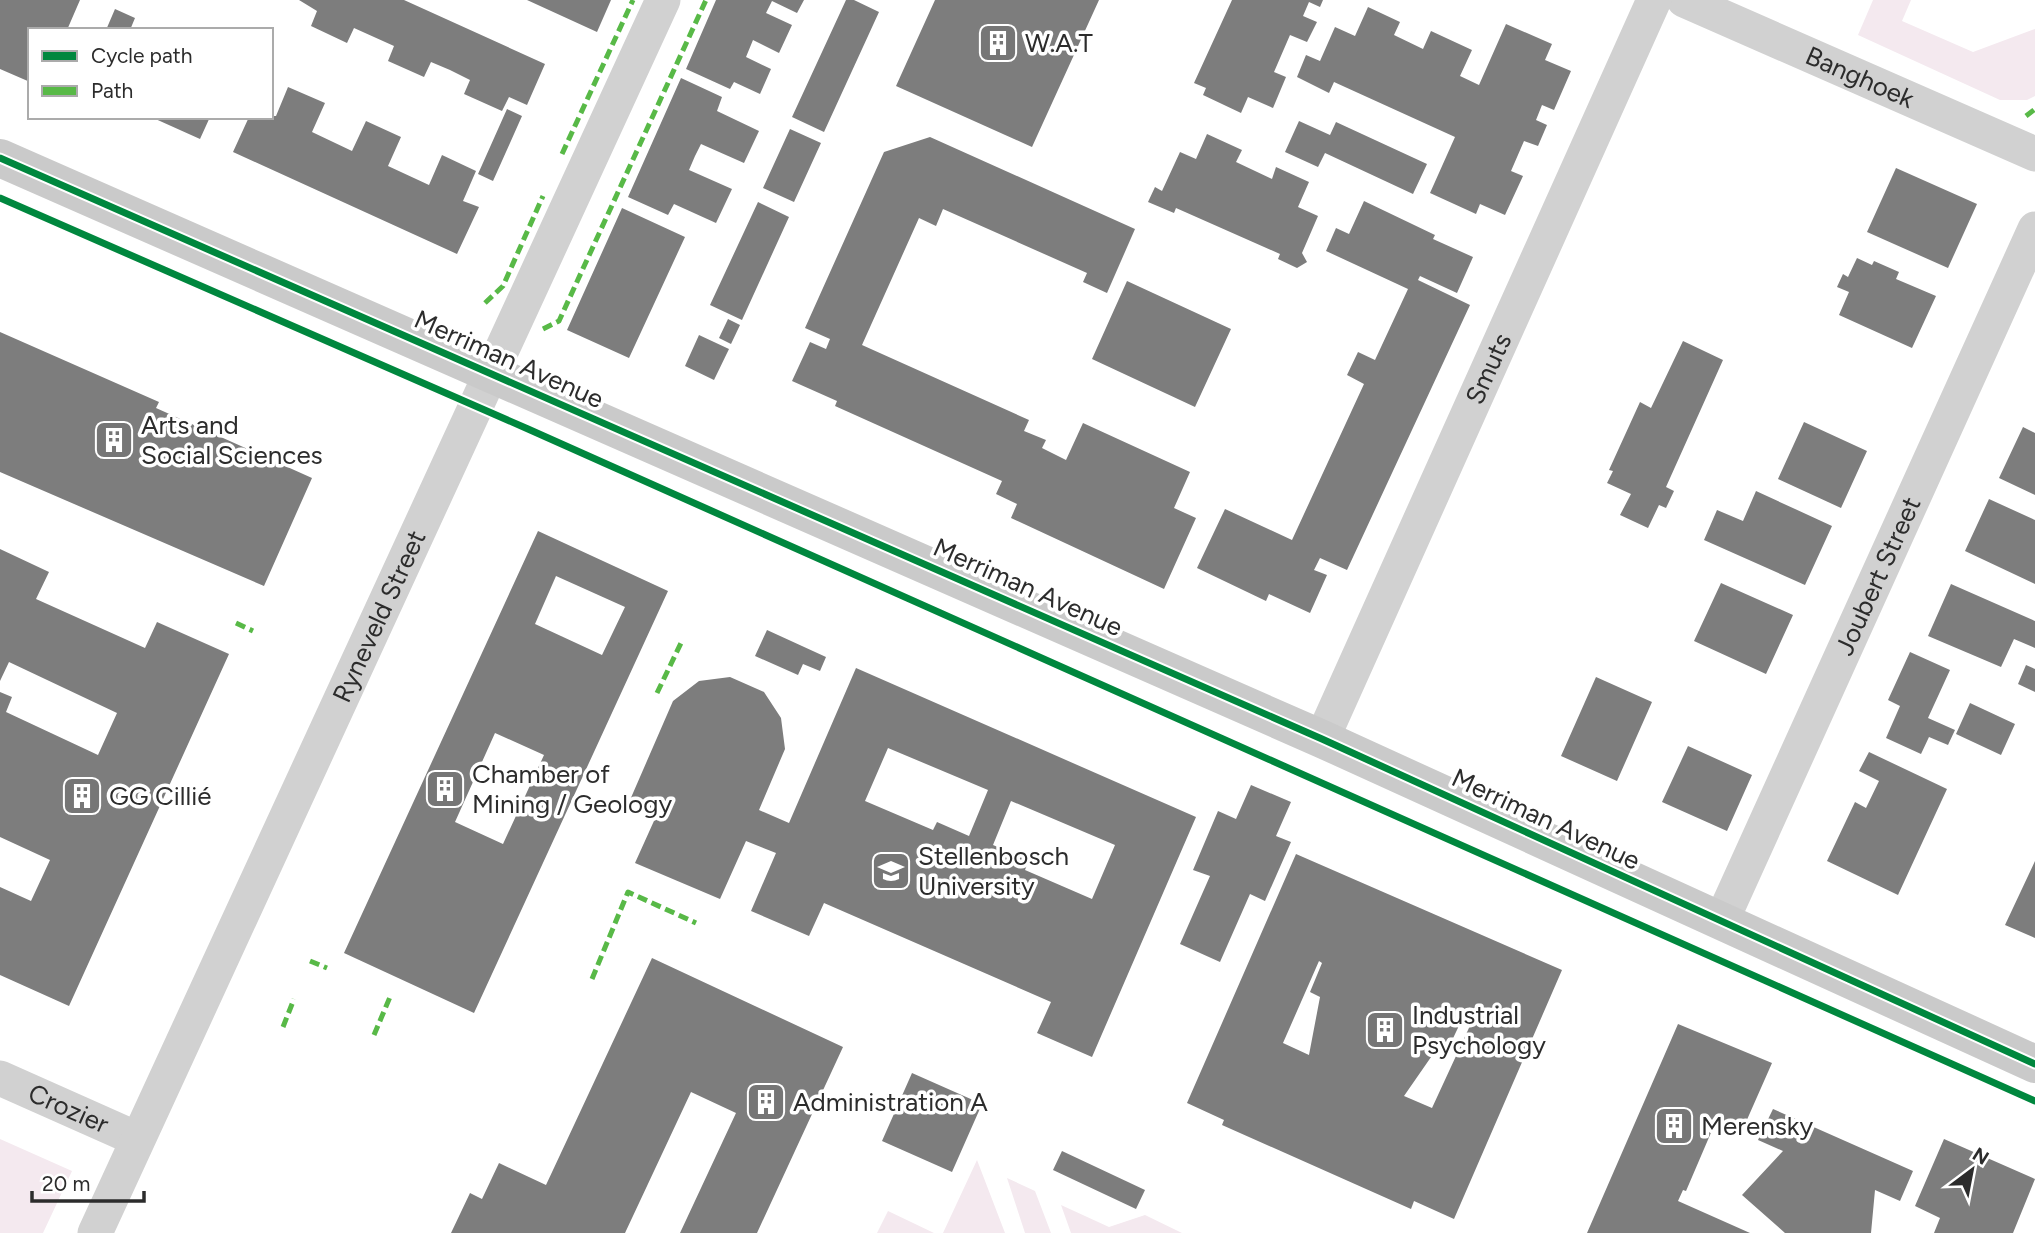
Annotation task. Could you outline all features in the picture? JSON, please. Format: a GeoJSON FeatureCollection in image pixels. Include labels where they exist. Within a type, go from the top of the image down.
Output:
{"type":"FeatureCollection","features":[{"type":"Feature","properties":{"kind":"street","name":"Ryneveld Street"},"geometry":{"type":"LineString","coordinates":[[95,1233],[663,0]]}},
{"type":"Feature","properties":{"kind":"street","name":"Smuts"},"geometry":{"type":"LineString","coordinates":[[1322,739],[1654,0]]}},
{"type":"Feature","properties":{"kind":"street","name":"Banghoek"},"geometry":{"type":"LineString","coordinates":[[1684,0],[2035,154]]}},
{"type":"Feature","properties":{"kind":"street","name":"Merriman Avenue"},"geometry":{"type":"LineString","coordinates":[[0,158],[1322,739],[2035,1064]]}},
{"type":"Feature","properties":{"kind":"street","name":"Joubert Street"},"geometry":{"type":"LineString","coordinates":[[1721,922],[2035,229]]}},
{"type":"Feature","properties":{"kind":"street","name":"Crozier"},"geometry":{"type":"LineString","coordinates":[[0,1078],[137,1139]]}},
{"type":"Feature","properties":{"kind":"shaded area"},"geometry":{"type":"Polygon","coordinates":[[[1873,0],[1911,0],[1902,21],[1973,52],[2035,29],[2035,96],[2027,100],[2000,100],[1858,35],[1873,0]]]}},
{"type":"Feature","properties":{"kind":"shaded area"},"geometry":{"type":"Polygon","coordinates":[[[0,1139],[72,1171],[43,1233],[0,1233],[0,1139]]]}},
{"type":"Feature","properties":{"kind":"shaded area"},"geometry":{"type":"Polygon","coordinates":[[[977,1160],[1005,1233],[943,1233],[977,1160]]]}},
{"type":"Feature","properties":{"kind":"shaded area"},"geometry":{"type":"Polygon","coordinates":[[[1007,1178],[1035,1191],[1051,1233],[1025,1233],[1007,1178]]]}},
{"type":"Feature","properties":{"kind":"shaded area"},"geometry":{"type":"Polygon","coordinates":[[[1061,1205],[1109,1227],[1145,1215],[1182,1233],[1071,1233],[1061,1205]]]}},
{"type":"Feature","properties":{"kind":"shaded area"},"geometry":{"type":"Polygon","coordinates":[[[888,1211],[934,1233],[877,1233],[888,1211]]]}},
{"type":"Feature","properties":{"kind":"building"},"geometry":{"type":"Polygon","coordinates":[[[0,0],[80,0],[68,28],[28,28],[28,81],[0,69],[0,0]]]}},
{"type":"Feature","properties":{"kind":"building"},"geometry":{"type":"Polygon","coordinates":[[[299,0],[404,0],[545,64],[527,105],[509,97],[502,111],[464,94],[470,80],[450,70],[431,62],[424,77],[388,61],[394,46],[354,28],[347,43],[311,26],[317,11],[299,0]]]}},
{"type":"Feature","properties":{"kind":"building"},"geometry":{"type":"Polygon","coordinates":[[[527,0],[611,0],[597,32],[527,0]]]}},
{"type":"Feature","properties":{"kind":"building"},"geometry":{"type":"Polygon","coordinates":[[[716,0],[804,0],[797,13],[772,1],[766,13],[792,25],[779,53],[753,40],[746,57],[771,69],[760,94],[734,82],[730,89],[686,69],[716,0]]]}},
{"type":"Feature","properties":{"kind":"building"},"geometry":{"type":"Polygon","coordinates":[[[846,0],[854,0],[879,12],[824,132],[792,117],[846,0]]]}},
{"type":"Feature","properties":{"kind":"building","name":"W.A.T"},"geometry":{"type":"Polygon","coordinates":[[[935,0],[1099,0],[1032,147],[896,86],[935,0]]]}},
{"type":"Feature","properties":{"kind":"building"},"geometry":{"type":"Polygon","coordinates":[[[1232,0],[1323,0],[1320,7],[1309,2],[1303,16],[1317,22],[1307,42],[1290,35],[1274,72],[1286,77],[1273,108],[1248,97],[1241,113],[1203,95],[1206,88],[1194,83],[1232,0]]]}},
{"type":"Feature","properties":{"kind":"building"},"geometry":{"type":"Polygon","coordinates":[[[1368,7],[1400,22],[1394,35],[1423,49],[1431,31],[1472,50],[1460,76],[1479,85],[1506,24],[1552,44],[1545,60],[1571,71],[1554,110],[1542,105],[1536,120],[1547,125],[1538,146],[1524,141],[1511,171],[1523,176],[1505,215],[1480,204],[1476,214],[1430,193],[1455,137],[1334,82],[1329,93],[1297,77],[1306,55],[1320,61],[1335,27],[1355,36],[1368,7]]]}},
{"type":"Feature","properties":{"kind":"building"},"geometry":{"type":"Polygon","coordinates":[[[115,9],[135,18],[131,28],[107,28],[115,9]]]}},
{"type":"Feature","properties":{"kind":"building"},"geometry":{"type":"Polygon","coordinates":[[[681,78],[722,97],[717,111],[759,131],[744,163],[701,144],[695,156],[689,170],[732,189],[716,223],[674,204],[668,215],[628,197],[681,78]]]}},
{"type":"Feature","properties":{"kind":"building"},"geometry":{"type":"Polygon","coordinates":[[[288,87],[325,103],[312,132],[352,151],[366,121],[401,137],[388,166],[429,185],[442,155],[476,171],[463,201],[479,207],[457,254],[233,152],[248,119],[273,119],[288,87]]]}},
{"type":"Feature","properties":{"kind":"building"},"geometry":{"type":"Polygon","coordinates":[[[507,109],[522,116],[493,181],[478,174],[507,109]]]}},
{"type":"Feature","properties":{"kind":"building"},"geometry":{"type":"Polygon","coordinates":[[[155,119],[209,119],[200,139],[155,119]]]}},
{"type":"Feature","properties":{"kind":"building"},"geometry":{"type":"Polygon","coordinates":[[[1299,121],[1330,135],[1336,122],[1427,164],[1413,194],[1325,153],[1318,167],[1285,152],[1299,121]]]}},
{"type":"Feature","properties":{"kind":"building"},"geometry":{"type":"Polygon","coordinates":[[[790,129],[821,143],[794,202],[763,188],[790,129]]]}},
{"type":"Feature","properties":{"kind":"building"},"geometry":{"type":"Polygon","coordinates":[[[1207,134],[1242,150],[1236,162],[1272,179],[1276,167],[1309,182],[1298,207],[1318,216],[1302,253],[1307,262],[1297,268],[1278,259],[1280,254],[1176,208],[1174,213],[1148,202],[1155,187],[1162,191],[1180,152],[1196,159],[1207,134]]]}},
{"type":"Feature","properties":{"kind":"building"},"geometry":{"type":"Polygon","coordinates":[[[930,137],[1135,229],[1107,293],[1083,282],[1087,273],[943,209],[936,226],[919,218],[862,345],[1029,420],[1024,431],[1046,440],[1042,448],[1066,460],[1083,423],[1190,472],[1174,508],[1196,518],[1164,589],[1011,518],[1017,504],[996,494],[1002,481],[835,406],[837,401],[792,381],[810,342],[826,349],[830,339],[805,328],[884,152],[930,137]]]}},
{"type":"Feature","properties":{"kind":"building"},"geometry":{"type":"Polygon","coordinates":[[[1896,168],[1977,204],[1948,268],[1867,232],[1896,168]]]}},
{"type":"Feature","properties":{"kind":"building"},"geometry":{"type":"Polygon","coordinates":[[[1364,201],[1435,235],[1433,239],[1473,257],[1457,293],[1420,276],[1418,280],[1470,305],[1347,570],[1320,558],[1314,570],[1327,575],[1310,613],[1269,594],[1266,601],[1197,568],[1225,509],[1292,540],[1364,384],[1347,375],[1358,352],[1375,360],[1408,289],[1326,251],[1336,228],[1349,234],[1364,201]]]}},
{"type":"Feature","properties":{"kind":"building"},"geometry":{"type":"Polygon","coordinates":[[[758,202],[789,217],[742,320],[710,305],[758,202]]]}},
{"type":"Feature","properties":{"kind":"building"},"geometry":{"type":"Polygon","coordinates":[[[622,208],[685,237],[629,358],[567,330],[622,208]]]}},
{"type":"Feature","properties":{"kind":"building"},"geometry":{"type":"Polygon","coordinates":[[[1857,258],[1872,265],[1874,261],[1899,272],[1896,279],[1936,296],[1912,348],[1839,315],[1849,292],[1837,287],[1843,274],[1848,277],[1857,258]]]}},
{"type":"Feature","properties":{"kind":"building"},"geometry":{"type":"Polygon","coordinates":[[[1127,281],[1231,329],[1195,407],[1092,359],[1127,281]]]}},
{"type":"Feature","properties":{"kind":"building"},"geometry":{"type":"Polygon","coordinates":[[[728,319],[740,325],[731,344],[719,338],[728,319]]]}},
{"type":"Feature","properties":{"kind":"building","name":"Arts and Social Sciences"},"geometry":{"type":"Polygon","coordinates":[[[0,332],[159,402],[156,408],[312,478],[264,586],[0,472],[0,332]]]}},
{"type":"Feature","properties":{"kind":"building"},"geometry":{"type":"Polygon","coordinates":[[[699,335],[729,349],[714,380],[685,366],[699,335]]]}},
{"type":"Feature","properties":{"kind":"building"},"geometry":{"type":"Polygon","coordinates":[[[1683,341],[1723,360],[1666,487],[1674,491],[1666,508],[1659,505],[1648,528],[1620,515],[1631,494],[1607,483],[1613,471],[1609,470],[1640,402],[1651,408],[1683,341]]]}},
{"type":"Feature","properties":{"kind":"building"},"geometry":{"type":"Polygon","coordinates":[[[1804,422],[1867,451],[1841,508],[1778,479],[1804,422]]]}},
{"type":"Feature","properties":{"kind":"building"},"geometry":{"type":"Polygon","coordinates":[[[2023,427],[2035,433],[2035,495],[1999,478],[2023,427]]]}},
{"type":"Feature","properties":{"kind":"building"},"geometry":{"type":"Polygon","coordinates":[[[1756,491],[1832,526],[1805,585],[1704,540],[1717,510],[1743,521],[1756,491]]]}},
{"type":"Feature","properties":{"kind":"building"},"geometry":{"type":"Polygon","coordinates":[[[1989,499],[2035,520],[2035,584],[1965,551],[1989,499]]]}},
{"type":"Feature","properties":{"kind":"building","name":"Chamber of Mining / Geology"},"geometry":{"type":"Polygon","coordinates":[[[538,531],[668,591],[474,1013],[344,953],[538,531]],[[556,576],[535,624],[602,655],[625,607],[556,576]],[[495,733],[455,822],[503,844],[544,755],[495,733]]]}},
{"type":"Feature","properties":{"kind":"building","name":"GG Cillié"},"geometry":{"type":"Polygon","coordinates":[[[0,549],[49,572],[36,599],[145,648],[157,622],[229,654],[69,1006],[0,975],[0,887],[31,901],[50,860],[0,837],[0,692],[12,697],[6,712],[98,755],[117,713],[9,662],[0,681],[0,549]]]}},
{"type":"Feature","properties":{"kind":"building"},"geometry":{"type":"Polygon","coordinates":[[[1721,583],[1793,615],[1766,674],[1694,641],[1721,583]]]}},
{"type":"Feature","properties":{"kind":"building"},"geometry":{"type":"Polygon","coordinates":[[[1951,584],[2035,621],[2035,648],[2014,639],[2001,667],[1928,636],[1951,584]]]}},
{"type":"Feature","properties":{"kind":"building"},"geometry":{"type":"Polygon","coordinates":[[[767,630],[826,657],[820,671],[803,664],[798,675],[755,656],[767,630]]]}},
{"type":"Feature","properties":{"kind":"building"},"geometry":{"type":"Polygon","coordinates":[[[1910,652],[1950,670],[1928,718],[1955,730],[1948,745],[1929,737],[1921,754],[1886,738],[1900,706],[1888,700],[1910,652]]]}},
{"type":"Feature","properties":{"kind":"building"},"geometry":{"type":"Polygon","coordinates":[[[2026,665],[2035,669],[2035,692],[2018,684],[2026,665]]]}},
{"type":"Feature","properties":{"kind":"building"},"geometry":{"type":"Polygon","coordinates":[[[856,668],[1196,817],[1092,1057],[1037,1033],[1051,1002],[824,903],[809,936],[751,911],[776,853],[746,841],[720,899],[635,863],[658,812],[630,800],[673,701],[699,681],[730,677],[764,692],[781,718],[785,749],[759,810],[789,823],[856,668]],[[888,748],[865,801],[933,830],[937,822],[969,836],[988,790],[888,748]],[[1011,801],[993,845],[1029,860],[1025,870],[1092,899],[1115,845],[1011,801]]]}},
{"type":"Feature","properties":{"kind":"building"},"geometry":{"type":"Polygon","coordinates":[[[1596,677],[1652,702],[1617,781],[1561,756],[1596,677]]]}},
{"type":"Feature","properties":{"kind":"building"},"geometry":{"type":"Polygon","coordinates":[[[1970,703],[2015,724],[2001,755],[1956,734],[1970,703]]]}},
{"type":"Feature","properties":{"kind":"building"},"geometry":{"type":"Polygon","coordinates":[[[1688,746],[1752,775],[1727,831],[1662,802],[1688,746]]]}},
{"type":"Feature","properties":{"kind":"building"},"geometry":{"type":"Polygon","coordinates":[[[1869,752],[1947,789],[1898,895],[1827,861],[1855,802],[1866,808],[1879,781],[1859,771],[1869,752]]]}},
{"type":"Feature","properties":{"kind":"building"},"geometry":{"type":"Polygon","coordinates":[[[1251,785],[1291,802],[1276,836],[1291,842],[1265,901],[1250,894],[1220,962],[1180,944],[1210,876],[1193,870],[1218,811],[1236,819],[1251,785]]]}},
{"type":"Feature","properties":{"kind":"building","name":"Industrial Psychology"},"geometry":{"type":"Polygon","coordinates":[[[1296,854],[1562,970],[1454,1219],[1414,1201],[1411,1209],[1222,1125],[1224,1120],[1187,1103],[1296,854]],[[1319,961],[1283,1043],[1309,1055],[1320,997],[1310,992],[1322,963],[1319,961]],[[1465,1013],[1447,1051],[1438,1047],[1404,1096],[1432,1108],[1474,1017],[1465,1013]]]}},
{"type":"Feature","properties":{"kind":"building"},"geometry":{"type":"Polygon","coordinates":[[[2035,861],[2035,938],[2005,925],[2035,861]]]}},
{"type":"Feature","properties":{"kind":"building","name":"Administration A"},"geometry":{"type":"Polygon","coordinates":[[[652,958],[843,1047],[757,1233],[680,1233],[736,1113],[691,1092],[625,1233],[451,1233],[470,1193],[482,1199],[499,1163],[546,1185],[652,958]]]}},
{"type":"Feature","properties":{"kind":"building","name":"Merensky"},"geometry":{"type":"Polygon","coordinates":[[[1678,1024],[1772,1063],[1742,1131],[1716,1121],[1686,1191],[1683,1190],[1678,1201],[1750,1233],[1587,1233],[1678,1024]]]}},
{"type":"Feature","properties":{"kind":"building"},"geometry":{"type":"Polygon","coordinates":[[[912,1073],[982,1104],[952,1172],[882,1141],[912,1073]]]}},
{"type":"Feature","properties":{"kind":"building","name":"Merensky"},"geometry":{"type":"Polygon","coordinates":[[[1773,1109],[1913,1171],[1900,1201],[1875,1190],[1871,1233],[1785,1233],[1742,1195],[1783,1151],[1758,1140],[1773,1109]]]}},
{"type":"Feature","properties":{"kind":"building"},"geometry":{"type":"Polygon","coordinates":[[[1944,1139],[2035,1179],[2013,1233],[1934,1233],[1940,1218],[1915,1206],[1944,1139]]]}},
{"type":"Feature","properties":{"kind":"building"},"geometry":{"type":"Polygon","coordinates":[[[1062,1151],[1145,1190],[1136,1209],[1053,1170],[1062,1151]]]}},
{"type":"Feature","properties":{"kind":"marked path"},"geometry":{"type":"LineString","coordinates":[[562,154],[633,0]]}},
{"type":"Feature","properties":{"kind":"marked path"},"geometry":{"type":"LineString","coordinates":[[543,329],[559,321],[706,0]]}},
{"type":"Feature","properties":{"kind":"marked path"},"geometry":{"type":"LineString","coordinates":[[2026,116],[2035,109]]}},
{"type":"Feature","properties":{"kind":"marked path"},"geometry":{"type":"LineString","coordinates":[[485,303],[503,286],[543,196]]}},
{"type":"Feature","properties":{"kind":"marked path"},"geometry":{"type":"LineString","coordinates":[[236,623],[253,631]]}},
{"type":"Feature","properties":{"kind":"marked path"},"geometry":{"type":"LineString","coordinates":[[657,693],[682,641]]}},
{"type":"Feature","properties":{"kind":"marked path"},"geometry":{"type":"LineString","coordinates":[[592,979],[628,892],[696,923]]}},
{"type":"Feature","properties":{"kind":"marked path"},"geometry":{"type":"LineString","coordinates":[[310,961],[327,968]]}},
{"type":"Feature","properties":{"kind":"marked path"},"geometry":{"type":"LineString","coordinates":[[374,1035],[390,997]]}},
{"type":"Feature","properties":{"kind":"marked path"},"geometry":{"type":"LineString","coordinates":[[283,1027],[294,999]]}},
{"type":"Feature","properties":{"kind":"cycle path"},"geometry":{"type":"LineString","coordinates":[[0,158],[1322,739],[2035,1064]]}},
{"type":"Feature","properties":{"kind":"cycle path"},"geometry":{"type":"LineString","coordinates":[[0,198],[528,429],[2035,1101]]}},
{"type":"Feature","properties":{"kind":"place","name":"W.A.T"},"geometry":{"type":"Point","coordinates":[998,43]}},
{"type":"Feature","properties":{"kind":"place","name":"Arts and Social Sciences"},"geometry":{"type":"Point","coordinates":[114,440]}},
{"type":"Feature","properties":{"kind":"place","name":"Chamber of Mining / Geology"},"geometry":{"type":"Point","coordinates":[445,789]}},
{"type":"Feature","properties":{"kind":"place","name":"GG Cillié"},"geometry":{"type":"Point","coordinates":[82,796]}},
{"type":"Feature","properties":{"kind":"place","name":"Stellenbosch University"},"geometry":{"type":"Point","coordinates":[891,871]}},
{"type":"Feature","properties":{"kind":"place","name":"Industrial Psychology"},"geometry":{"type":"Point","coordinates":[1385,1030]}},
{"type":"Feature","properties":{"kind":"place","name":"Administration A"},"geometry":{"type":"Point","coordinates":[766,1102]}},
{"type":"Feature","properties":{"kind":"place","name":"Merensky"},"geometry":{"type":"Point","coordinates":[1674,1126]}}]}
